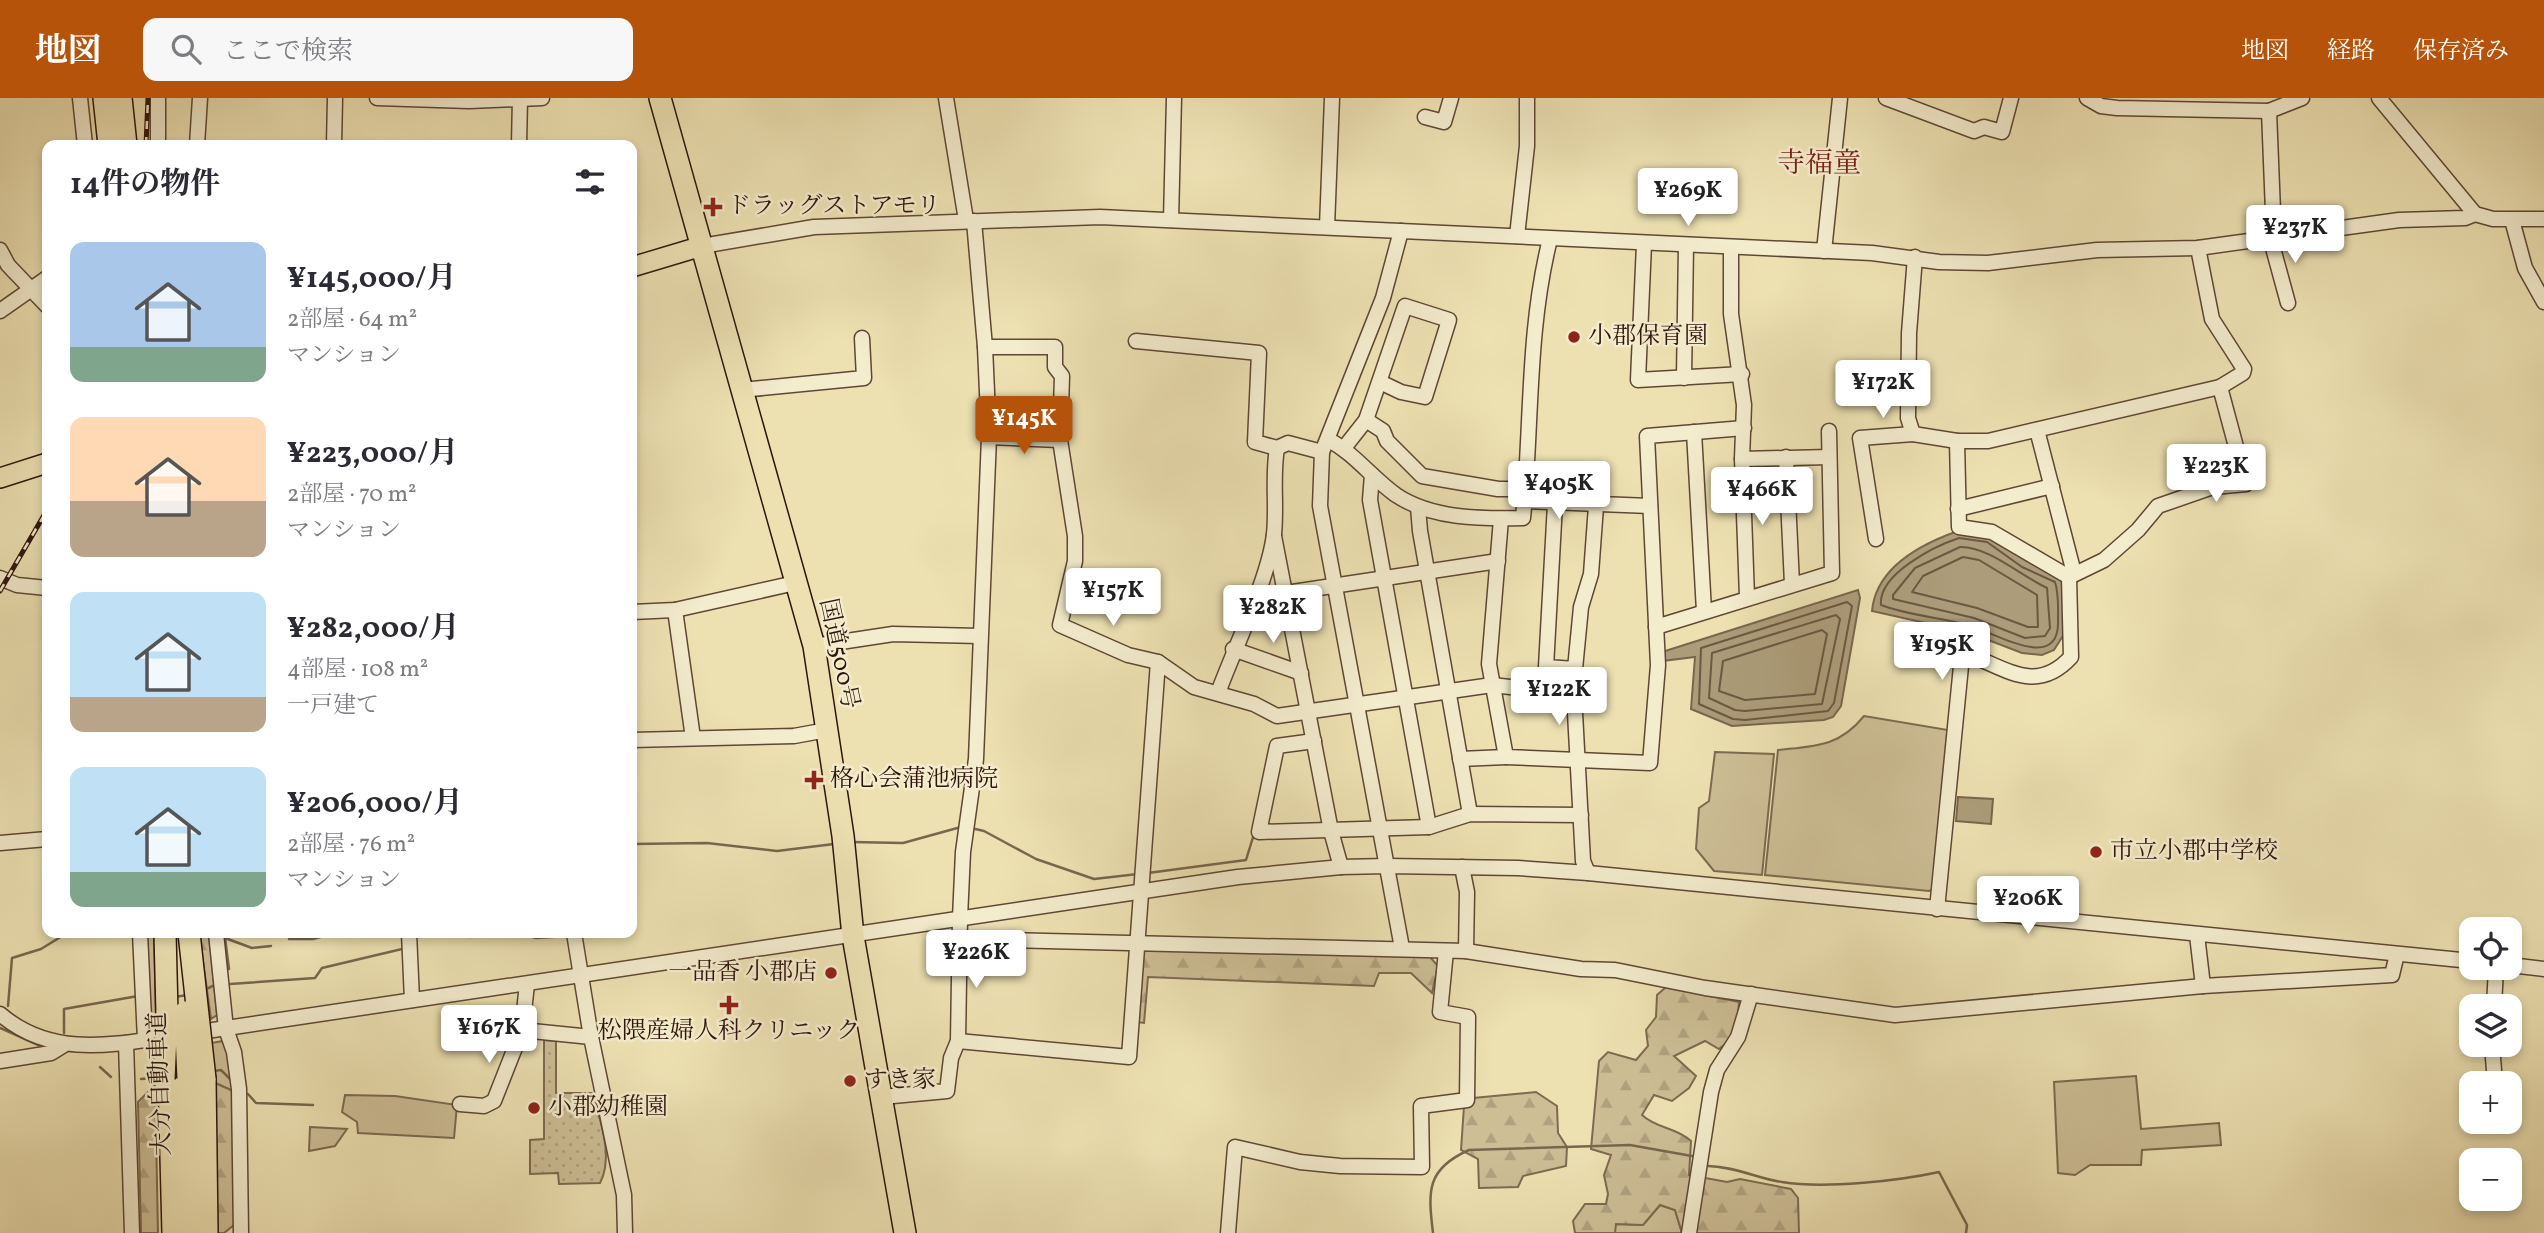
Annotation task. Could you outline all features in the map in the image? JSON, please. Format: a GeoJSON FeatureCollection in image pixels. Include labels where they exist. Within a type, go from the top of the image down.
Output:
{"type":"FeatureCollection","features":[{"type":"Feature","properties":{"kind":"highway"},"geometry":{"type":"LineString","coordinates":[[104,98],[108,140]]}},
{"type":"Feature","properties":{"kind":"highway"},"geometry":{"type":"LineString","coordinates":[[121,98],[125,140]]}},
{"type":"Feature","properties":{"kind":"highway","name":"国道500号"},"geometry":{"type":"LineString","coordinates":[[660,98],[814,646],[853,936],[905,1233]]}},
{"type":"Feature","properties":{"kind":"highway","name":"大分自動車道"},"geometry":{"type":"LineString","coordinates":[[165,938],[167,1013],[181,1079],[191,1233]]}},
{"type":"Feature","properties":{"kind":"highway","name":"大分自動車道"},"geometry":{"type":"LineString","coordinates":[[173,1233],[181,1079],[181,938]]}},
{"type":"Feature","properties":{"kind":"highway"},"geometry":{"type":"LineString","coordinates":[[165,1233],[181,1079],[189,938]]}},
{"type":"Feature","properties":{"kind":"highway"},"geometry":{"type":"LineString","coordinates":[[181,1079],[207,1204],[208,1233]]}},
{"type":"Feature","properties":{"kind":"main road"},"geometry":{"type":"LineString","coordinates":[[637,266],[702,246]]}},
{"type":"Feature","properties":{"kind":"main road"},"geometry":{"type":"LineString","coordinates":[[0,478],[42,465]]}},
{"type":"Feature","properties":{"kind":"street"},"geometry":{"type":"LineString","coordinates":[[80,98],[84,140]]}},
{"type":"Feature","properties":{"kind":"street"},"geometry":{"type":"LineString","coordinates":[[158,98],[158,140]]}},
{"type":"Feature","properties":{"kind":"street"},"geometry":{"type":"LineString","coordinates":[[197,140],[200,98]]}},
{"type":"Feature","properties":{"kind":"street"},"geometry":{"type":"LineString","coordinates":[[334,140],[335,98]]}},
{"type":"Feature","properties":{"kind":"street"},"geometry":{"type":"LineString","coordinates":[[377,98],[542,98]]}},
{"type":"Feature","properties":{"kind":"street"},"geometry":{"type":"LineString","coordinates":[[882,1097],[947,1091],[951,1058],[958,1041],[963,852],[976,759],[989,437],[985,347],[970,220],[950,137],[946,98]]}},
{"type":"Feature","properties":{"kind":"street"},"geometry":{"type":"LineString","coordinates":[[1171,220],[1174,98]]}},
{"type":"Feature","properties":{"kind":"street"},"geometry":{"type":"LineString","coordinates":[[1327,228],[1332,98]]}},
{"type":"Feature","properties":{"kind":"street"},"geometry":{"type":"LineString","coordinates":[[1425,117],[1444,122],[1451,98]]}},
{"type":"Feature","properties":{"kind":"street"},"geometry":{"type":"LineString","coordinates":[[1517,236],[1527,146],[1527,98]]}},
{"type":"Feature","properties":{"kind":"street"},"geometry":{"type":"LineString","coordinates":[[1824,251],[1840,98]]}},
{"type":"Feature","properties":{"kind":"street"},"geometry":{"type":"LineString","coordinates":[[1886,98],[1975,131],[1984,127],[2003,132],[2011,98]]}},
{"type":"Feature","properties":{"kind":"street"},"geometry":{"type":"LineString","coordinates":[[2087,98],[2101,106],[2118,103],[2195,104],[2269,111],[2302,98]]}},
{"type":"Feature","properties":{"kind":"street"},"geometry":{"type":"LineString","coordinates":[[2379,98],[2475,214]]}},
{"type":"Feature","properties":{"kind":"street"},"geometry":{"type":"LineString","coordinates":[[519,140],[520,99]]}},
{"type":"Feature","properties":{"kind":"street"},"geometry":{"type":"LineString","coordinates":[[2269,111],[2272,237],[2288,303]]}},
{"type":"Feature","properties":{"kind":"street"},"geometry":{"type":"LineString","coordinates":[[702,246],[814,226],[1100,217],[1824,251],[1915,257],[1939,262],[1988,263],[2097,250],[2198,248],[2399,220],[2465,218],[2475,214],[2512,220],[2544,219]]}},
{"type":"Feature","properties":{"kind":"street"},"geometry":{"type":"LineString","coordinates":[[2512,220],[2525,268],[2544,303]]}},
{"type":"Feature","properties":{"kind":"street"},"geometry":{"type":"LineString","coordinates":[[1401,231],[1383,298],[1332,422],[1326,446],[1321,506],[1402,948]]}},
{"type":"Feature","properties":{"kind":"street"},"geometry":{"type":"LineString","coordinates":[[1136,341],[1259,353],[1255,442],[1278,448],[1288,443],[1344,449],[1372,475],[1418,507],[1450,515],[1523,518],[1533,326],[1539,284],[1550,239]]}},
{"type":"Feature","properties":{"kind":"street"},"geometry":{"type":"LineString","coordinates":[[1644,244],[1638,380],[1742,374]]}},
{"type":"Feature","properties":{"kind":"street"},"geometry":{"type":"LineString","coordinates":[[1684,378],[1686,245]]}},
{"type":"Feature","properties":{"kind":"street"},"geometry":{"type":"LineString","coordinates":[[1731,247],[1731,314],[1742,374],[1747,597]]}},
{"type":"Feature","properties":{"kind":"street"},"geometry":{"type":"LineString","coordinates":[[1876,539],[1860,438],[1904,437],[1913,433],[1957,440],[1987,441],[2220,387],[2244,369],[2212,319],[2198,248]]}},
{"type":"Feature","properties":{"kind":"street"},"geometry":{"type":"LineString","coordinates":[[0,250],[8,265],[42,300]]}},
{"type":"Feature","properties":{"kind":"street"},"geometry":{"type":"LineString","coordinates":[[1913,433],[1908,418],[1909,333],[1915,257]]}},
{"type":"Feature","properties":{"kind":"street"},"geometry":{"type":"LineString","coordinates":[[0,311],[42,282]]}},
{"type":"Feature","properties":{"kind":"street"},"geometry":{"type":"LineString","coordinates":[[1344,449],[1366,420],[1405,306],[1450,320],[1425,397],[1401,392],[1380,382]]}},
{"type":"Feature","properties":{"kind":"street"},"geometry":{"type":"LineString","coordinates":[[742,390],[864,378],[862,338]]}},
{"type":"Feature","properties":{"kind":"street"},"geometry":{"type":"LineString","coordinates":[[985,347],[1055,347],[1055,367],[1062,376],[1060,440],[1074,526],[1075,561],[1060,625],[1128,655],[1158,662],[1194,687],[1254,704],[1277,716],[1492,685],[1574,694],[1583,861],[1588,873]]}},
{"type":"Feature","properties":{"kind":"street"},"geometry":{"type":"LineString","coordinates":[[2072,575],[2104,560],[2138,530],[2158,506],[2213,487],[2246,484],[2220,387]]}},
{"type":"Feature","properties":{"kind":"street"},"geometry":{"type":"LineString","coordinates":[[1366,420],[1383,431],[1387,441],[1422,476],[1498,489],[1555,504],[1650,506]]}},
{"type":"Feature","properties":{"kind":"street"},"geometry":{"type":"LineString","coordinates":[[1460,759],[1578,758],[1650,763],[1658,665],[1648,435],[1744,428]]}},
{"type":"Feature","properties":{"kind":"street"},"geometry":{"type":"LineString","coordinates":[[1937,909],[1962,656],[1967,654],[2011,673],[2044,678],[2059,670],[2071,657],[2072,575],[2037,430]]}},
{"type":"Feature","properties":{"kind":"street"},"geometry":{"type":"LineString","coordinates":[[1656,626],[1832,573],[1829,431]]}},
{"type":"Feature","properties":{"kind":"street"},"geometry":{"type":"LineString","coordinates":[[1694,432],[1704,611]]}},
{"type":"Feature","properties":{"kind":"street"},"geometry":{"type":"LineString","coordinates":[[989,437],[1060,440]]}},
{"type":"Feature","properties":{"kind":"street"},"geometry":{"type":"LineString","coordinates":[[1957,440],[1959,527],[1992,531],[2072,575]]}},
{"type":"Feature","properties":{"kind":"street"},"geometry":{"type":"LineString","coordinates":[[1278,448],[1273,471],[1274,536],[1331,831],[1341,867]]}},
{"type":"Feature","properties":{"kind":"street"},"geometry":{"type":"LineString","coordinates":[[1786,457],[1792,584]]}},
{"type":"Feature","properties":{"kind":"street"},"geometry":{"type":"LineString","coordinates":[[1742,458],[1829,457]]}},
{"type":"Feature","properties":{"kind":"street"},"geometry":{"type":"LineString","coordinates":[[1372,475],[1370,500],[1429,827]]}},
{"type":"Feature","properties":{"kind":"street"},"geometry":{"type":"LineString","coordinates":[[1958,509],[2052,486]]}},
{"type":"Feature","properties":{"kind":"street"},"geometry":{"type":"LineString","coordinates":[[1555,504],[1546,667],[1575,669],[1581,607],[1591,574],[1596,506]]}},
{"type":"Feature","properties":{"kind":"street"},"geometry":{"type":"LineString","coordinates":[[1418,507],[1470,814]]}},
{"type":"Feature","properties":{"kind":"street"},"geometry":{"type":"LineString","coordinates":[[1501,519],[1489,664],[1506,757]]}},
{"type":"Feature","properties":{"kind":"street"},"geometry":{"type":"LineString","coordinates":[[1218,693],[1274,536]]}},
{"type":"Feature","properties":{"kind":"street"},"geometry":{"type":"LineString","coordinates":[[1286,593],[1498,561]]}},
{"type":"Feature","properties":{"kind":"street"},"geometry":{"type":"LineString","coordinates":[[0,578],[17,585],[42,588]]}},
{"type":"Feature","properties":{"kind":"street"},"geometry":{"type":"LineString","coordinates":[[637,612],[675,610],[795,583]]}},
{"type":"Feature","properties":{"kind":"street"},"geometry":{"type":"LineString","coordinates":[[675,610],[693,738]]}},
{"type":"Feature","properties":{"kind":"street"},"geometry":{"type":"LineString","coordinates":[[814,646],[893,634],[980,636]]}},
{"type":"Feature","properties":{"kind":"street"},"geometry":{"type":"LineString","coordinates":[[1233,649],[1301,673]]}},
{"type":"Feature","properties":{"kind":"street"},"geometry":{"type":"LineString","coordinates":[[958,1041],[1129,1057],[1158,662]]}},
{"type":"Feature","properties":{"kind":"street"},"geometry":{"type":"LineString","coordinates":[[637,740],[794,736],[827,730]]}},
{"type":"Feature","properties":{"kind":"street"},"geometry":{"type":"LineString","coordinates":[[1314,741],[1277,746],[1259,832],[1429,827],[1470,814],[1581,815]]}},
{"type":"Feature","properties":{"kind":"street"},"geometry":{"type":"LineString","coordinates":[[0,843],[42,839]]}},
{"type":"Feature","properties":{"kind":"street"},"geometry":{"type":"LineString","coordinates":[[0,1014],[48,1041],[64,1045],[126,1043],[1141,891],[1341,867],[1462,867],[1588,873],[2459,960]]}},
{"type":"Feature","properties":{"kind":"street"},"geometry":{"type":"LineString","coordinates":[[1462,867],[1468,892],[1466,951]]}},
{"type":"Feature","properties":{"kind":"street"},"geometry":{"type":"LineString","coordinates":[[2197,935],[2203,986]]}},
{"type":"Feature","properties":{"kind":"street"},"geometry":{"type":"LineString","coordinates":[[140,938],[145,1040]]}},
{"type":"Feature","properties":{"kind":"street"},"geometry":{"type":"LineString","coordinates":[[217,938],[226,1029],[234,1052],[239,1089],[241,1233]]}},
{"type":"Feature","properties":{"kind":"street"},"geometry":{"type":"LineString","coordinates":[[409,938],[412,1000]]}},
{"type":"Feature","properties":{"kind":"street"},"geometry":{"type":"LineString","coordinates":[[575,938],[591,1037],[624,1195],[625,1233]]}},
{"type":"Feature","properties":{"kind":"street"},"geometry":{"type":"LineString","coordinates":[[959,939],[1138,941],[1466,951],[1581,969],[1615,970],[1895,1016],[2203,986],[2392,975],[2397,954]]}},
{"type":"Feature","properties":{"kind":"street"},"geometry":{"type":"LineString","coordinates":[[1228,1233],[1235,1147],[1240,1146],[1262,1155],[1340,1166],[1422,1167],[1422,1106],[1467,1100],[1468,1017],[1440,1012],[1446,951]]}},
{"type":"Feature","properties":{"kind":"street"},"geometry":{"type":"LineString","coordinates":[[2522,966],[2544,969]]}},
{"type":"Feature","properties":{"kind":"street"},"geometry":{"type":"LineString","coordinates":[[460,1104],[484,1106],[494,1101],[522,1030],[527,984]]}},
{"type":"Feature","properties":{"kind":"street"},"geometry":{"type":"LineString","coordinates":[[1689,1233],[1711,1092],[1717,1070],[1738,1037],[1751,994]]}},
{"type":"Feature","properties":{"kind":"street"},"geometry":{"type":"LineString","coordinates":[[522,1030],[591,1037]]}},
{"type":"Feature","properties":{"kind":"street"},"geometry":{"type":"LineString","coordinates":[[126,1043],[132,1233]]}},
{"type":"Feature","properties":{"kind":"street"},"geometry":{"type":"LineString","coordinates":[[0,1061],[51,1053],[64,1045]]}},
{"type":"Feature","properties":{"kind":"green space"},"geometry":{"type":"Polygon","coordinates":[[[1864,716],[1948,730],[1934,888],[1929,891],[1765,875],[1778,750],[1826,743],[1845,734],[1864,716]]]}},
{"type":"Feature","properties":{"kind":"green space"},"geometry":{"type":"Polygon","coordinates":[[[1715,752],[1774,754],[1762,875],[1714,871],[1696,849],[1699,808],[1709,801],[1715,752]]]}},
{"type":"Feature","properties":{"kind":"green space"},"geometry":{"type":"Polygon","coordinates":[[[146,938],[154,938],[156,1022],[150,1019],[146,938]]]}},
{"type":"Feature","properties":{"kind":"green space"},"geometry":{"type":"Polygon","coordinates":[[[200,938],[209,938],[217,1015],[211,1019],[200,938]]]}},
{"type":"Feature","properties":{"kind":"green space"},"geometry":{"type":"Polygon","coordinates":[[[1143,950],[1430,957],[1438,966],[1432,993],[1411,973],[1379,973],[1374,986],[1148,977],[1144,1023],[1136,1022],[1143,950]]]}},
{"type":"Feature","properties":{"kind":"green space"},"geometry":{"type":"Polygon","coordinates":[[[1666,987],[1739,1002],[1738,1016],[1729,1040],[1719,1049],[1705,1041],[1674,1056],[1696,1076],[1689,1088],[1672,1101],[1654,1095],[1642,1115],[1691,1141],[1689,1175],[1727,1182],[1740,1179],[1791,1189],[1798,1198],[1799,1233],[1682,1233],[1675,1210],[1660,1205],[1643,1225],[1616,1224],[1615,1233],[1575,1233],[1573,1221],[1585,1204],[1606,1204],[1608,1194],[1604,1175],[1611,1155],[1591,1149],[1599,1061],[1608,1052],[1636,1060],[1648,1046],[1646,1030],[1656,1017],[1657,995],[1666,987]]]}},
{"type":"Feature","properties":{"kind":"green space"},"geometry":{"type":"Polygon","coordinates":[[[544,1040],[556,1041],[556,1093],[593,1093],[606,1151],[600,1183],[559,1184],[558,1173],[530,1174],[530,1140],[544,1139],[544,1040]]]}},
{"type":"Feature","properties":{"kind":"green space"},"geometry":{"type":"Polygon","coordinates":[[[223,1041],[230,1062],[233,1091],[213,1082],[211,1043],[223,1041]]]}},
{"type":"Feature","properties":{"kind":"green space"},"geometry":{"type":"Polygon","coordinates":[[[2136,1076],[2141,1129],[2219,1123],[2221,1145],[2142,1150],[2141,1165],[2090,1165],[2075,1175],[2058,1173],[2054,1082],[2136,1076]]]}},
{"type":"Feature","properties":{"kind":"green space"},"geometry":{"type":"Polygon","coordinates":[[[213,1082],[233,1091],[234,1225],[224,1233],[218,1233],[213,1082]]]}},
{"type":"Feature","properties":{"kind":"green space"},"geometry":{"type":"Polygon","coordinates":[[[155,1085],[158,1233],[141,1233],[138,1102],[155,1085]]]}},
{"type":"Feature","properties":{"kind":"green space"},"geometry":{"type":"Polygon","coordinates":[[[1536,1092],[1557,1106],[1558,1133],[1567,1147],[1566,1166],[1523,1176],[1518,1187],[1479,1188],[1478,1159],[1461,1150],[1464,1106],[1473,1098],[1536,1092]]]}},
{"type":"Feature","properties":{"kind":"green space"},"geometry":{"type":"Polygon","coordinates":[[[345,1095],[395,1096],[457,1105],[454,1138],[358,1133],[357,1122],[342,1112],[345,1095]]]}},
{"type":"Feature","properties":{"kind":"green space"},"geometry":{"type":"Polygon","coordinates":[[[310,1127],[347,1129],[335,1146],[309,1151],[310,1127]]]}},
{"type":"Feature","properties":{"kind":"green space"},"geometry":{"type":"Polygon","coordinates":[[[1660,1205],[1675,1210],[1682,1233],[1615,1233],[1615,1224],[1643,1225],[1660,1205]]]}},
{"type":"Feature","properties":{"kind":"water"},"geometry":{"type":"Polygon","coordinates":[[[1958,531],[1990,536],[2026,560],[2057,575],[2063,583],[2066,631],[2054,650],[2042,655],[2022,653],[1970,633],[1872,611],[1875,595],[1891,570],[1916,550],[1958,531]]]}},
{"type":"Feature","properties":{"kind":"water"},"geometry":{"type":"Polygon","coordinates":[[[1858,590],[1860,598],[1841,706],[1833,717],[1824,720],[1732,726],[1691,709],[1695,657],[1662,661],[1662,652],[1858,590]]]}},
{"type":"Feature","properties":{"kind":"water"},"geometry":{"type":"Polygon","coordinates":[[[1958,797],[1993,799],[1991,824],[1956,821],[1958,797]]]}},
{"type":"Feature","properties":{"kind":"waterway"},"geometry":{"type":"LineString","coordinates":[[851,842],[903,843],[961,827]]}},
{"type":"Feature","properties":{"kind":"waterway"},"geometry":{"type":"LineString","coordinates":[[971,828],[984,831],[1036,859],[1094,879],[1138,874]]}},
{"type":"Feature","properties":{"kind":"waterway"},"geometry":{"type":"LineString","coordinates":[[1148,873],[1246,860],[1254,834]]}},
{"type":"Feature","properties":{"kind":"waterway"},"geometry":{"type":"LineString","coordinates":[[637,844],[707,843],[777,851],[834,844]]}},
{"type":"Feature","properties":{"kind":"waterway"},"geometry":{"type":"LineString","coordinates":[[8,1006],[12,958],[41,949],[59,938]]}},
{"type":"Feature","properties":{"kind":"waterway"},"geometry":{"type":"LineString","coordinates":[[229,969],[225,938],[252,948],[271,946]]}},
{"type":"Feature","properties":{"kind":"waterway"},"geometry":{"type":"LineString","coordinates":[[289,939],[317,938]]}},
{"type":"Feature","properties":{"kind":"waterway"},"geometry":{"type":"LineString","coordinates":[[230,984],[315,978],[322,968],[402,949]]}},
{"type":"Feature","properties":{"kind":"waterway"},"geometry":{"type":"LineString","coordinates":[[204,990],[215,985]]}},
{"type":"Feature","properties":{"kind":"waterway"},"geometry":{"type":"LineString","coordinates":[[174,997],[188,995]]}},
{"type":"Feature","properties":{"kind":"waterway"},"geometry":{"type":"LineString","coordinates":[[64,1033],[64,1009],[138,996]]}},
{"type":"Feature","properties":{"kind":"waterway"},"geometry":{"type":"LineString","coordinates":[[0,1028],[43,1047]]}},
{"type":"Feature","properties":{"kind":"waterway"},"geometry":{"type":"LineString","coordinates":[[100,1067],[111,1077]]}},
{"type":"Feature","properties":{"kind":"waterway"},"geometry":{"type":"LineString","coordinates":[[214,1071],[221,1070],[231,1080]]}},
{"type":"Feature","properties":{"kind":"waterway"},"geometry":{"type":"LineString","coordinates":[[141,1079],[155,1078]]}},
{"type":"Feature","properties":{"kind":"waterway"},"geometry":{"type":"LineString","coordinates":[[248,1094],[256,1103],[313,1105]]}},
{"type":"Feature","properties":{"kind":"waterway"},"geometry":{"type":"LineString","coordinates":[[1433,1233],[1430,1205],[1433,1183],[1445,1165],[1469,1150],[1630,1145],[1692,1156]]}},
{"type":"Feature","properties":{"kind":"waterway"},"geometry":{"type":"LineString","coordinates":[[1708,1166],[1728,1168],[1782,1182],[1818,1185],[1882,1181],[1939,1172],[1967,1225],[1966,1233]]}},
{"type":"Feature","properties":{"kind":"railway"},"geometry":{"type":"LineString","coordinates":[[146,140],[148,98]]}},
{"type":"Feature","properties":{"kind":"railway"},"geometry":{"type":"LineString","coordinates":[[0,591],[42,519]]}},
{"type":"Feature","properties":{"kind":"place","name":"ドラッグストアモリ"},"geometry":{"type":"Point","coordinates":[713,207]}},
{"type":"Feature","properties":{"kind":"place","name":"小郡保育園"},"geometry":{"type":"Point","coordinates":[1574,337]}},
{"type":"Feature","properties":{"kind":"place","name":"格心会蒲池病院"},"geometry":{"type":"Point","coordinates":[814,780]}},
{"type":"Feature","properties":{"kind":"place","name":"市立小郡中学校"},"geometry":{"type":"Point","coordinates":[2096,852]}},
{"type":"Feature","properties":{"kind":"place","name":"一品香 小郡店"},"geometry":{"type":"Point","coordinates":[831,973]}},
{"type":"Feature","properties":{"kind":"place","name":"松隈産婦人科クリニック"},"geometry":{"type":"Point","coordinates":[729,1005]}},
{"type":"Feature","properties":{"kind":"place","name":"すき家"},"geometry":{"type":"Point","coordinates":[850,1081]}},
{"type":"Feature","properties":{"kind":"place","name":"小郡幼稚園"},"geometry":{"type":"Point","coordinates":[534,1108]}},
{"type":"Feature","properties":{"kind":"district","name":"寺福童"},"geometry":{"type":"Point","coordinates":[1819,164]}}]}
